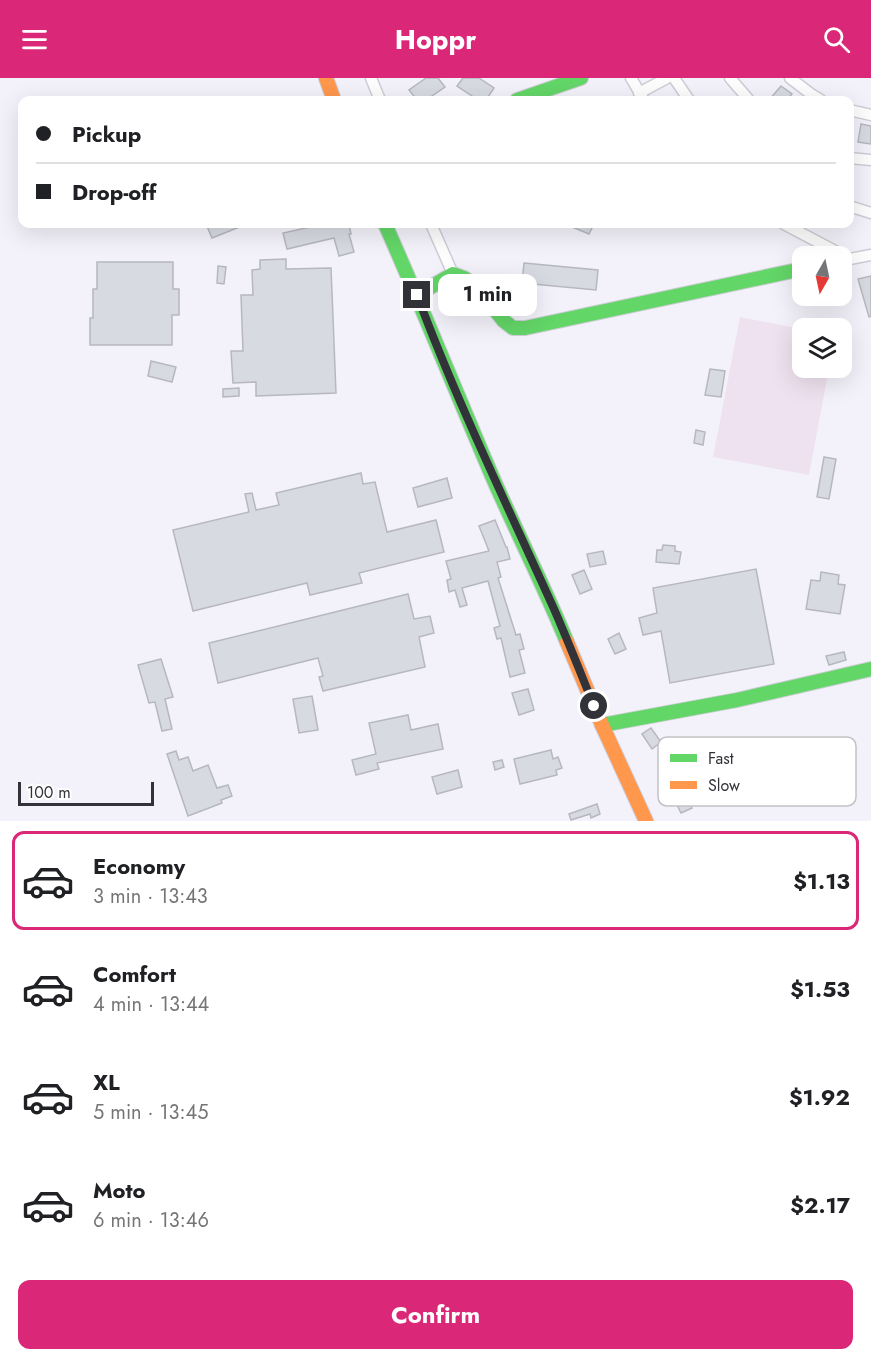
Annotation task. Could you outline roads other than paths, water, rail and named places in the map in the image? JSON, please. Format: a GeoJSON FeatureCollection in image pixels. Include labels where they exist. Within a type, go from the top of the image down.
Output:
{"type":"FeatureCollection","features":[{"type":"Feature","properties":{"kind":"street"},"geometry":{"type":"LineString","coordinates":[[326,78],[333,96]]}},
{"type":"Feature","properties":{"kind":"street"},"geometry":{"type":"LineString","coordinates":[[371,78],[378,96]]}},
{"type":"Feature","properties":{"kind":"street"},"geometry":{"type":"LineString","coordinates":[[529,96],[581,78]]}},
{"type":"Feature","properties":{"kind":"street"},"geometry":{"type":"LineString","coordinates":[[631,78],[641,96]]}},
{"type":"Feature","properties":{"kind":"street"},"geometry":{"type":"LineString","coordinates":[[643,96],[667,78]]}},
{"type":"Feature","properties":{"kind":"street"},"geometry":{"type":"LineString","coordinates":[[674,78],[686,96]]}},
{"type":"Feature","properties":{"kind":"street"},"geometry":{"type":"LineString","coordinates":[[730,78],[746,96]]}},
{"type":"Feature","properties":{"kind":"street"},"geometry":{"type":"LineString","coordinates":[[790,78],[814,96]]}},
{"type":"Feature","properties":{"kind":"street"},"geometry":{"type":"LineString","coordinates":[[854,111],[871,115]]}},
{"type":"Feature","properties":{"kind":"street"},"geometry":{"type":"LineString","coordinates":[[854,158],[871,160]]}},
{"type":"Feature","properties":{"kind":"street"},"geometry":{"type":"LineString","coordinates":[[854,208],[871,213]]}},
{"type":"Feature","properties":{"kind":"street"},"geometry":{"type":"LineString","coordinates":[[388,228],[493,478],[554,610],[602,725],[646,821]]}},
{"type":"Feature","properties":{"kind":"street"},"geometry":{"type":"LineString","coordinates":[[433,228],[453,274],[475,285],[504,321],[513,328],[525,328],[792,271]]}},
{"type":"Feature","properties":{"kind":"street"},"geometry":{"type":"LineString","coordinates":[[791,228],[822,246]]}},
{"type":"Feature","properties":{"kind":"street"},"geometry":{"type":"LineString","coordinates":[[852,259],[871,255]]}},
{"type":"Feature","properties":{"kind":"street"},"geometry":{"type":"LineString","coordinates":[[417,295],[453,274]]}},
{"type":"Feature","properties":{"kind":"street"},"geometry":{"type":"LineString","coordinates":[[602,725],[665,715],[871,669]]}}]}
